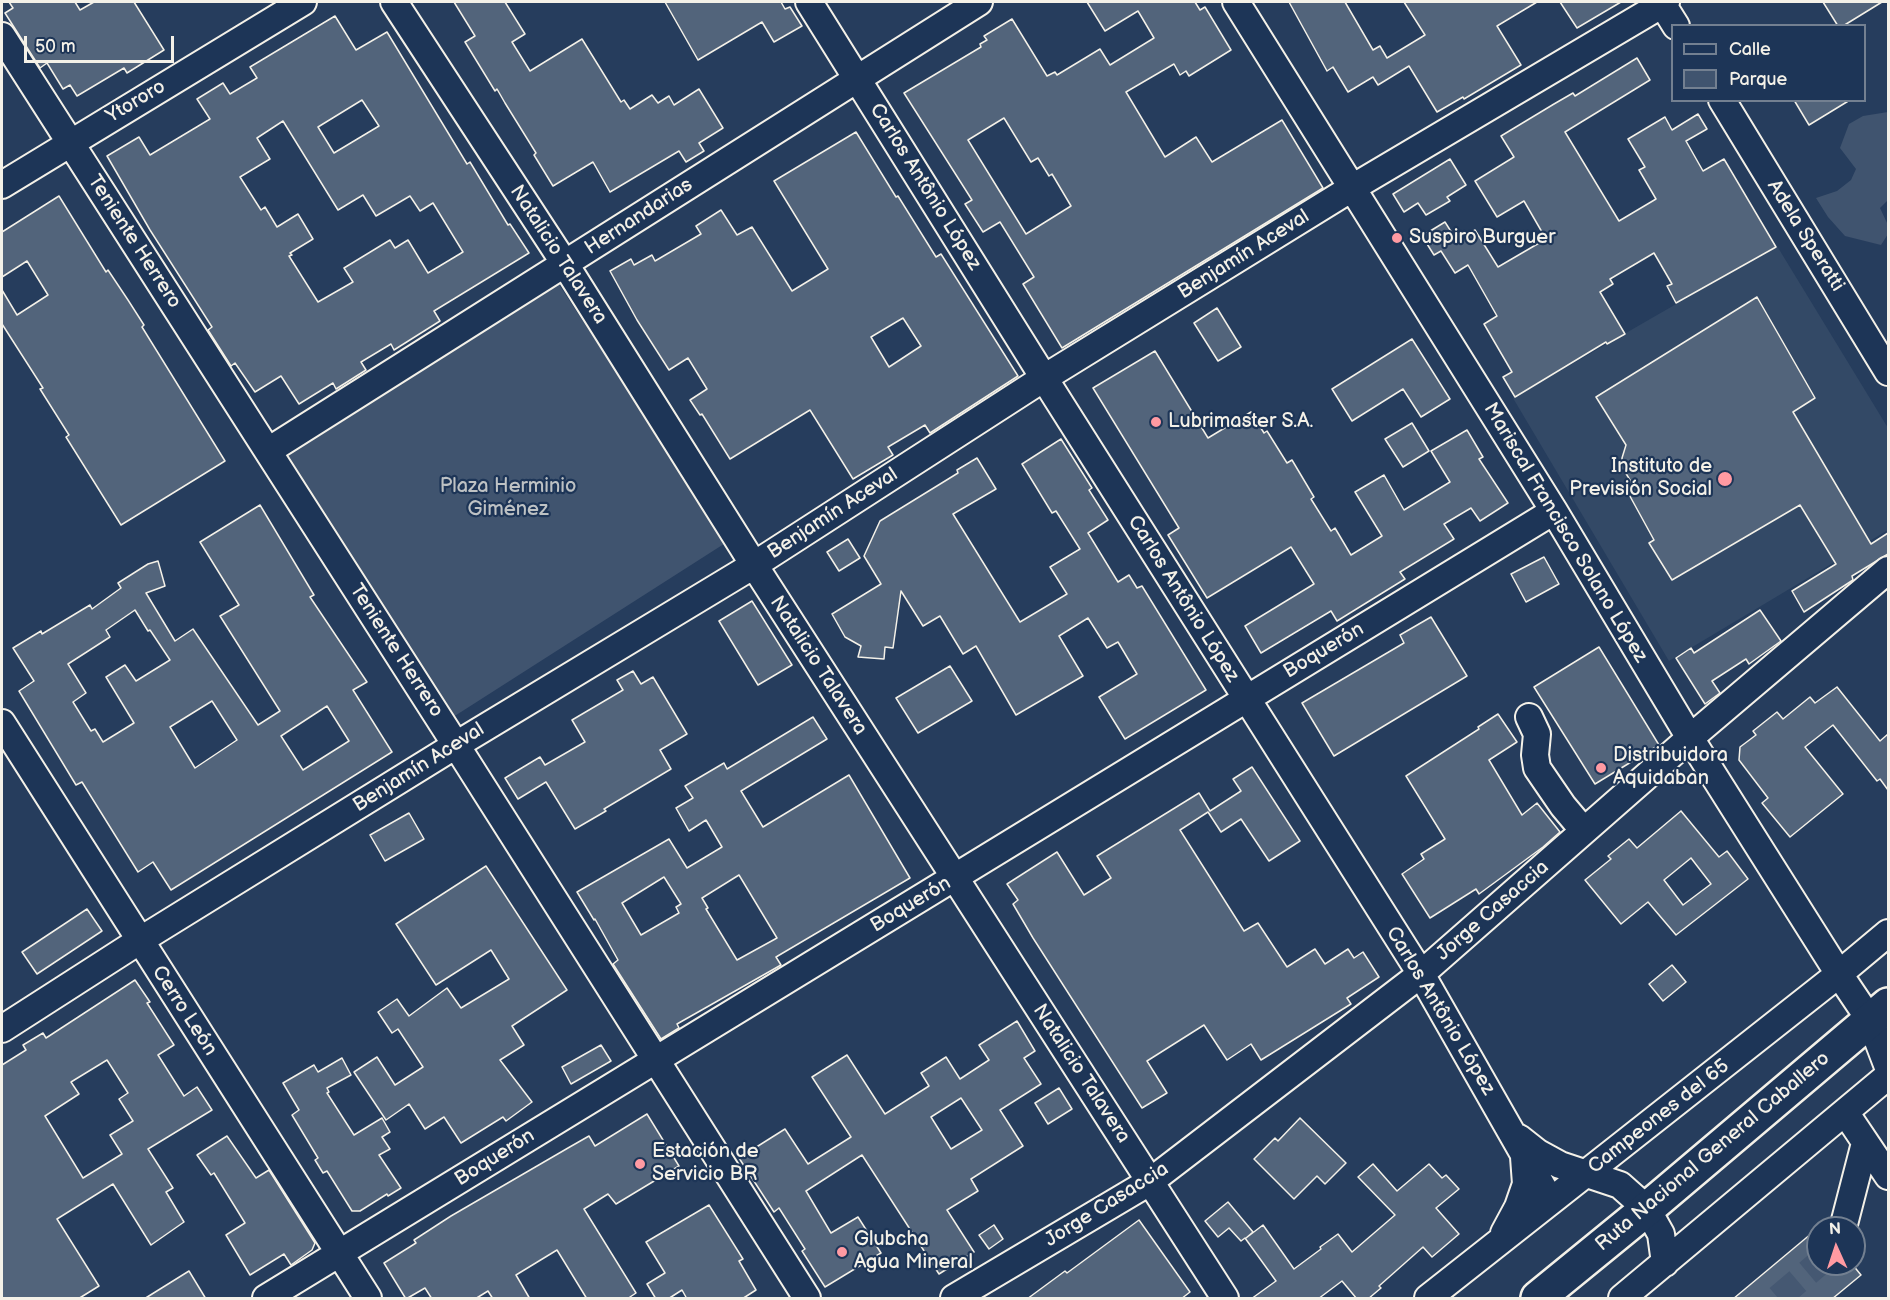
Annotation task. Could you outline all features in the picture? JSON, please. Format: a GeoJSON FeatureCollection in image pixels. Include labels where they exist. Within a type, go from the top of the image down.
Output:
{"type":"FeatureCollection","features":[{"type":"Feature","properties":{"kind":"highway","name":"Ruta Nacional General Caballero"},"geometry":{"type":"LineString","coordinates":[[1538,1299],[1879,1012]]}},
{"type":"Feature","properties":{"kind":"street","name":"Ytororo"},"geometry":{"type":"LineString","coordinates":[[2,185],[303,2]]}},
{"type":"Feature","properties":{"kind":"street","name":"Natalicio Talavera"},"geometry":{"type":"LineString","coordinates":[[394,2],[565,264],[954,879],[1225,1299]]}},
{"type":"Feature","properties":{"kind":"street","name":"Carlos Antônio López"},"geometry":{"type":"LineString","coordinates":[[809,2],[1245,699],[1421,974],[1550,1200]]}},
{"type":"Feature","properties":{"kind":"street","name":"Hernandarias"},"geometry":{"type":"LineString","coordinates":[[268,451],[979,2]]}},
{"type":"Feature","properties":{"kind":"street","name":"Mariscal Francisco Solano López"},"geometry":{"type":"LineString","coordinates":[[1236,2],[1554,511],[1690,738],[1839,974],[1879,1012],[1888,1067]]}},
{"type":"Feature","properties":{"kind":"street","name":"Benjamín Aceval"},"geometry":{"type":"LineString","coordinates":[[2,1029],[139,941],[456,745],[754,565],[1044,378],[1352,188],[1663,2]]}},
{"type":"Feature","properties":{"kind":"street"},"geometry":{"type":"LineString","coordinates":[[1663,2],[1675,24]]}},
{"type":"Feature","properties":{"kind":"street","name":"Teniente Herrero"},"geometry":{"type":"LineString","coordinates":[[2,36],[807,1299]]}},
{"type":"Feature","properties":{"kind":"street","name":"Adela Speratti"},"geometry":{"type":"LineString","coordinates":[[1723,102],[1888,372]]}},
{"type":"Feature","properties":{"kind":"street","name":"Boquerón"},"geometry":{"type":"LineString","coordinates":[[266,1299],[1554,511]]}},
{"type":"Feature","properties":{"kind":"street","name":"Jorge Casaccia"},"geometry":{"type":"LineString","coordinates":[[954,1299],[1151,1181],[1421,974],[1690,738],[1888,570]]}},
{"type":"Feature","properties":{"kind":"street"},"geometry":{"type":"LineString","coordinates":[[1529,717],[1537,734],[1535,755],[1537,768],[1563,806],[1584,831]]}},
{"type":"Feature","properties":{"kind":"street","name":"Cerro León"},"geometry":{"type":"LineString","coordinates":[[2,723],[368,1299]]}},
{"type":"Feature","properties":{"kind":"street","name":"Campeones del 65"},"geometry":{"type":"LineString","coordinates":[[1437,1294],[1500,1240],[1587,1174],[1888,933]]}},
{"type":"Feature","properties":{"kind":"street"},"geometry":{"type":"LineString","coordinates":[[1622,1299],[1888,1076]]}},
{"type":"Feature","properties":{"kind":"street"},"geometry":{"type":"LineString","coordinates":[[1845,1112],[1888,1176]]}},
{"type":"Feature","properties":{"kind":"street"},"geometry":{"type":"LineString","coordinates":[[1518,1143],[1560,1165],[1620,1185],[1647,1209],[1660,1234],[1665,1263]]}},
{"type":"Feature","properties":{"kind":"street"},"geometry":{"type":"LineString","coordinates":[[1500,1240],[1518,1207],[1526,1184],[1518,1143]]}},
{"type":"Feature","properties":{"kind":"street"},"geometry":{"type":"LineString","coordinates":[[1846,1216],[1865,1143]]}},
{"type":"Feature","properties":{"kind":"shaded area","name":"Instituto de Previsión Social"},"geometry":{"type":"Polygon","coordinates":[[[1777,246],[1888,428],[1888,530],[1669,661],[1513,398],[1777,246]]]}},
{"type":"Feature","properties":{"kind":"green space"},"geometry":{"type":"Polygon","coordinates":[[[1888,112],[1888,200],[1880,208],[1888,225],[1888,234],[1881,245],[1845,236],[1828,217],[1816,198],[1837,191],[1851,180],[1856,169],[1840,148],[1849,124],[1863,116],[1888,112]]]}},
{"type":"Feature","properties":{"kind":"green space","name":"Plaza Herminio Giménez"},"geometry":{"type":"Polygon","coordinates":[[[558,283],[727,542],[450,719],[284,459],[558,283]]]}},
{"type":"Feature","properties":{"kind":"building"},"geometry":{"type":"Polygon","coordinates":[[[9,2],[75,2],[80,10],[94,2],[134,2],[164,50],[127,73],[124,68],[77,96],[70,85],[63,89],[47,63],[40,68],[5,13],[13,8],[9,2]]]}},
{"type":"Feature","properties":{"kind":"building"},"geometry":{"type":"Polygon","coordinates":[[[454,2],[505,2],[525,34],[512,42],[530,71],[582,39],[621,102],[624,100],[630,109],[652,95],[658,103],[669,96],[674,105],[699,89],[723,128],[699,143],[704,151],[686,162],[679,151],[610,192],[593,162],[553,186],[497,89],[495,91],[465,42],[475,36],[454,2]]]}},
{"type":"Feature","properties":{"kind":"building"},"geometry":{"type":"Polygon","coordinates":[[[665,2],[781,2],[785,9],[790,7],[802,26],[774,42],[762,22],[698,60],[665,2]]]}},
{"type":"Feature","properties":{"kind":"building"},"geometry":{"type":"Polygon","coordinates":[[[1087,2],[1195,2],[1200,10],[1205,7],[1231,50],[1189,76],[1186,71],[1180,75],[1174,64],[1126,92],[1165,157],[1196,137],[1212,162],[1282,120],[1323,188],[1062,348],[1023,284],[1034,277],[1000,222],[983,232],[965,204],[972,200],[904,93],[981,47],[980,44],[987,40],[984,36],[1012,19],[1047,76],[1055,72],[1057,75],[1100,49],[1110,65],[1154,38],[1138,11],[1105,31],[1087,2]],[[1004,118],[968,140],[1026,234],[1071,206],[1052,174],[1049,176],[1038,158],[1031,162],[1004,118]]]}},
{"type":"Feature","properties":{"kind":"building"},"geometry":{"type":"Polygon","coordinates":[[[1289,2],[1345,2],[1373,50],[1380,46],[1387,58],[1425,35],[1404,2],[1537,2],[1497,26],[1521,65],[1464,99],[1463,97],[1437,112],[1409,66],[1378,85],[1373,77],[1348,92],[1333,67],[1327,71],[1289,2]]]}},
{"type":"Feature","properties":{"kind":"building"},"geometry":{"type":"Polygon","coordinates":[[[1560,2],[1621,2],[1577,28],[1560,2]]]}},
{"type":"Feature","properties":{"kind":"building"},"geometry":{"type":"Polygon","coordinates":[[[1823,2],[1882,2],[1846,24],[1837,24],[1823,2]]]}},
{"type":"Feature","properties":{"kind":"building"},"geometry":{"type":"Polygon","coordinates":[[[335,16],[356,50],[387,32],[467,164],[470,162],[508,225],[510,224],[529,253],[434,311],[440,321],[394,350],[391,344],[361,362],[366,370],[336,389],[333,383],[299,404],[281,376],[255,392],[235,363],[231,366],[208,330],[212,327],[150,230],[107,156],[139,137],[150,155],[210,119],[197,99],[223,83],[230,94],[257,78],[250,67],[335,16]],[[362,100],[318,127],[334,153],[379,126],[362,100]],[[283,121],[257,138],[270,159],[240,177],[261,210],[265,207],[277,227],[298,214],[313,239],[290,253],[292,255],[289,256],[318,302],[353,282],[344,268],[390,240],[395,248],[408,240],[428,273],[463,252],[433,203],[420,211],[410,196],[376,216],[363,195],[338,210],[283,121]]]}},
{"type":"Feature","properties":{"kind":"building"},"geometry":{"type":"Polygon","coordinates":[[[1637,58],[1650,80],[1565,132],[1619,221],[1656,199],[1639,170],[1645,167],[1628,139],[1665,117],[1672,130],[1698,114],[1707,129],[1686,141],[1703,171],[1724,159],[1776,247],[1676,303],[1667,286],[1672,284],[1654,253],[1610,279],[1613,284],[1600,292],[1625,334],[1607,344],[1606,342],[1515,397],[1503,377],[1512,372],[1484,324],[1497,316],[1468,265],[1455,273],[1441,251],[1434,255],[1422,236],[1445,222],[1457,241],[1475,230],[1498,267],[1546,239],[1524,201],[1497,217],[1475,181],[1514,157],[1501,136],[1573,93],[1575,96],[1637,58]]]}},
{"type":"Feature","properties":{"kind":"building"},"geometry":{"type":"Polygon","coordinates":[[[1795,102],[1847,102],[1809,125],[1795,102]]]}},
{"type":"Feature","properties":{"kind":"building"},"geometry":{"type":"Polygon","coordinates":[[[856,132],[936,257],[941,254],[1018,376],[930,433],[925,425],[888,447],[893,455],[853,479],[810,410],[730,459],[702,414],[700,415],[690,400],[707,389],[688,358],[669,370],[637,320],[610,271],[631,259],[634,265],[652,255],[655,261],[701,234],[696,226],[721,210],[737,235],[752,227],[792,291],[828,269],[774,181],[856,132]],[[903,318],[871,337],[889,367],[921,346],[903,318]]]}},
{"type":"Feature","properties":{"kind":"building"},"geometry":{"type":"Polygon","coordinates":[[[1450,159],[1466,185],[1447,197],[1450,201],[1426,215],[1418,203],[1404,212],[1393,194],[1450,159]]]}},
{"type":"Feature","properties":{"kind":"building"},"geometry":{"type":"Polygon","coordinates":[[[59,196],[106,272],[108,270],[144,325],[142,327],[225,461],[121,525],[66,437],[69,435],[40,389],[43,388],[2,324],[2,290],[17,315],[48,295],[27,261],[2,277],[2,232],[59,196]]]}},
{"type":"Feature","properties":{"kind":"building","name":"Instituto de Previsión Social"},"geometry":{"type":"Polygon","coordinates":[[[1757,297],[1815,398],[1793,412],[1871,544],[1888,533],[1888,554],[1852,576],[1853,580],[1804,612],[1792,591],[1836,564],[1800,505],[1672,580],[1649,543],[1654,540],[1626,489],[1633,485],[1622,467],[1626,445],[1596,397],[1757,297]]]}},
{"type":"Feature","properties":{"kind":"building"},"geometry":{"type":"Polygon","coordinates":[[[1217,308],[1241,347],[1218,361],[1194,323],[1217,308]]]}},
{"type":"Feature","properties":{"kind":"building"},"geometry":{"type":"Polygon","coordinates":[[[1412,339],[1450,399],[1421,417],[1403,389],[1352,421],[1332,389],[1412,339]]]}},
{"type":"Feature","properties":{"kind":"building"},"geometry":{"type":"Polygon","coordinates":[[[1155,351],[1208,438],[1251,412],[1264,433],[1267,431],[1287,463],[1292,460],[1314,497],[1311,499],[1331,531],[1335,528],[1351,555],[1382,536],[1355,492],[1384,475],[1404,510],[1450,482],[1431,451],[1467,430],[1483,457],[1479,459],[1508,503],[1480,521],[1471,508],[1444,524],[1454,539],[1400,572],[1405,579],[1337,621],[1331,611],[1261,653],[1245,626],[1314,584],[1291,547],[1207,598],[1168,535],[1179,528],[1093,388],[1155,351]]]}},
{"type":"Feature","properties":{"kind":"building"},"geometry":{"type":"Polygon","coordinates":[[[1412,423],[1429,451],[1403,467],[1385,439],[1412,423]]]}},
{"type":"Feature","properties":{"kind":"building"},"geometry":{"type":"Polygon","coordinates":[[[1061,439],[1092,488],[1089,490],[1108,520],[1088,533],[1118,582],[1129,575],[1137,588],[1142,586],[1206,690],[1125,739],[1099,697],[1137,674],[1118,642],[1107,648],[1088,618],[1059,636],[1083,676],[1016,715],[976,646],[963,654],[940,616],[923,626],[901,591],[893,648],[885,647],[884,659],[858,657],[861,646],[845,637],[832,614],[881,584],[864,556],[880,521],[958,473],[957,470],[977,458],[996,489],[953,514],[1020,622],[1067,594],[1050,567],[1080,549],[1056,511],[1052,513],[1022,464],[1061,439]]]}},
{"type":"Feature","properties":{"kind":"building"},"geometry":{"type":"Polygon","coordinates":[[[260,505],[314,595],[310,597],[367,682],[353,690],[392,752],[171,890],[153,862],[138,872],[82,782],[76,785],[19,691],[34,681],[13,648],[41,631],[42,634],[90,605],[92,609],[121,588],[118,583],[148,564],[158,561],[165,586],[146,593],[175,641],[193,629],[258,725],[280,711],[220,616],[239,605],[200,542],[260,505]],[[135,610],[106,630],[110,637],[68,664],[86,693],[73,702],[91,731],[95,729],[103,742],[134,723],[106,677],[125,665],[136,681],[170,660],[135,610]],[[212,701],[170,727],[195,768],[237,740],[212,701]],[[327,706],[281,736],[303,770],[349,741],[327,706]]]}},
{"type":"Feature","properties":{"kind":"building"},"geometry":{"type":"Polygon","coordinates":[[[848,539],[860,558],[839,571],[827,552],[848,539]]]}},
{"type":"Feature","properties":{"kind":"building"},"geometry":{"type":"Polygon","coordinates":[[[1544,557],[1559,584],[1526,602],[1511,574],[1544,557]]]}},
{"type":"Feature","properties":{"kind":"building"},"geometry":{"type":"Polygon","coordinates":[[[752,601],[792,665],[758,685],[719,621],[752,601]]]}},
{"type":"Feature","properties":{"kind":"building"},"geometry":{"type":"Polygon","coordinates":[[[1760,610],[1781,641],[1749,664],[1746,659],[1712,681],[1720,693],[1705,704],[1676,658],[1691,648],[1694,653],[1760,610]]]}},
{"type":"Feature","properties":{"kind":"building"},"geometry":{"type":"Polygon","coordinates":[[[1431,617],[1467,676],[1334,756],[1302,703],[1404,643],[1400,635],[1431,617]]]}},
{"type":"Feature","properties":{"kind":"building"},"geometry":{"type":"Polygon","coordinates":[[[1599,647],[1659,745],[1595,784],[1534,687],[1599,647]]]}},
{"type":"Feature","properties":{"kind":"building"},"geometry":{"type":"Polygon","coordinates":[[[950,666],[972,701],[918,733],[896,698],[950,666]]]}},
{"type":"Feature","properties":{"kind":"building"},"geometry":{"type":"Polygon","coordinates":[[[633,671],[641,684],[653,677],[687,734],[660,750],[671,769],[575,829],[546,782],[518,799],[505,778],[540,757],[545,765],[585,742],[572,720],[623,690],[617,680],[633,671]]]}},
{"type":"Feature","properties":{"kind":"building"},"geometry":{"type":"Polygon","coordinates":[[[1837,687],[1880,741],[1888,734],[1888,790],[1880,779],[1877,781],[1833,725],[1805,747],[1843,794],[1790,837],[1762,803],[1768,798],[1739,760],[1740,747],[1756,735],[1753,731],[1777,712],[1783,719],[1810,697],[1815,703],[1837,687]]]}},
{"type":"Feature","properties":{"kind":"building"},"geometry":{"type":"Polygon","coordinates":[[[1498,714],[1517,742],[1489,760],[1522,815],[1537,803],[1560,832],[1479,894],[1476,889],[1430,918],[1402,874],[1424,859],[1421,854],[1445,839],[1406,776],[1479,729],[1478,727],[1498,714]]]}},
{"type":"Feature","properties":{"kind":"building"},"geometry":{"type":"Polygon","coordinates":[[[813,717],[827,739],[741,791],[763,827],[849,775],[910,878],[776,957],[781,965],[677,1024],[679,1028],[661,1039],[613,964],[618,960],[577,892],[669,839],[687,868],[722,847],[706,820],[689,831],[676,808],[693,798],[685,786],[724,763],[727,769],[813,717]],[[739,875],[702,898],[708,908],[706,909],[737,960],[777,938],[739,875]],[[664,877],[622,903],[641,935],[679,913],[676,907],[681,904],[664,877]]]}},
{"type":"Feature","properties":{"kind":"building"},"geometry":{"type":"Polygon","coordinates":[[[1252,767],[1300,841],[1269,861],[1241,819],[1221,832],[1208,812],[1180,830],[1244,931],[1258,923],[1287,967],[1315,949],[1325,964],[1348,949],[1354,958],[1363,952],[1379,977],[1347,998],[1351,1004],[1261,1060],[1251,1044],[1227,1060],[1204,1025],[1147,1061],[1167,1093],[1142,1108],[1033,938],[1013,904],[1018,900],[1007,884],[1057,852],[1084,895],[1111,878],[1097,856],[1199,793],[1210,811],[1241,791],[1233,779],[1252,767]]]}},
{"type":"Feature","properties":{"kind":"building"},"geometry":{"type":"Polygon","coordinates":[[[1681,811],[1719,857],[1727,851],[1748,879],[1676,935],[1648,902],[1621,924],[1585,880],[1611,859],[1608,856],[1629,839],[1637,848],[1681,811]],[[1691,858],[1664,880],[1683,905],[1711,884],[1691,858]]]}},
{"type":"Feature","properties":{"kind":"building"},"geometry":{"type":"Polygon","coordinates":[[[409,813],[424,839],[385,861],[370,835],[409,813]]]}},
{"type":"Feature","properties":{"kind":"building"},"geometry":{"type":"Polygon","coordinates":[[[486,866],[567,990],[512,1026],[524,1045],[500,1060],[532,1102],[506,1121],[503,1117],[461,1143],[444,1117],[425,1129],[409,1104],[386,1120],[354,1072],[377,1057],[395,1085],[423,1067],[398,1029],[392,1033],[378,1012],[397,999],[409,1016],[447,988],[461,1008],[509,979],[491,950],[436,985],[396,924],[486,866]]]}},
{"type":"Feature","properties":{"kind":"building"},"geometry":{"type":"Polygon","coordinates":[[[87,909],[102,931],[37,974],[22,952],[87,909]]]}},
{"type":"Feature","properties":{"kind":"building"},"geometry":{"type":"Polygon","coordinates":[[[1672,965],[1686,982],[1663,1001],[1649,984],[1672,965]]]}},
{"type":"Feature","properties":{"kind":"building"},"geometry":{"type":"Polygon","coordinates":[[[135,980],[174,1045],[158,1055],[184,1096],[197,1087],[212,1110],[148,1149],[173,1188],[166,1192],[184,1222],[151,1245],[113,1184],[57,1219],[99,1286],[78,1299],[2,1299],[2,1065],[26,1050],[23,1045],[43,1033],[46,1038],[135,980]],[[107,1060],[71,1082],[79,1094],[45,1116],[83,1178],[122,1154],[110,1135],[133,1121],[119,1099],[128,1093],[107,1060]]]}},
{"type":"Feature","properties":{"kind":"building"},"geometry":{"type":"Polygon","coordinates":[[[1017,1021],[1035,1051],[1024,1058],[1041,1084],[1000,1110],[1023,1146],[971,1179],[978,1191],[947,1210],[974,1252],[939,1274],[862,1155],[806,1191],[831,1233],[858,1217],[881,1253],[825,1287],[802,1251],[805,1249],[779,1208],[774,1212],[739,1158],[785,1129],[808,1164],[851,1137],[812,1077],[847,1055],[885,1114],[929,1086],[921,1073],[946,1057],[960,1079],[989,1060],[979,1045],[1017,1021]],[[961,1098],[931,1117],[951,1149],[982,1130],[961,1098]]]}},
{"type":"Feature","properties":{"kind":"building"},"geometry":{"type":"Polygon","coordinates":[[[601,1045],[611,1061],[571,1084],[562,1067],[601,1045]]]}},
{"type":"Feature","properties":{"kind":"building"},"geometry":{"type":"Polygon","coordinates":[[[342,1058],[351,1075],[327,1088],[329,1092],[327,1093],[354,1135],[382,1118],[390,1132],[382,1137],[390,1149],[379,1155],[401,1188],[360,1211],[352,1211],[327,1171],[323,1173],[315,1160],[318,1158],[292,1115],[299,1110],[283,1083],[314,1065],[318,1072],[342,1058]]]}},
{"type":"Feature","properties":{"kind":"building"},"geometry":{"type":"Polygon","coordinates":[[[1059,1088],[1072,1109],[1048,1124],[1035,1103],[1059,1088]]]}},
{"type":"Feature","properties":{"kind":"building"},"geometry":{"type":"Polygon","coordinates":[[[647,1114],[679,1166],[616,1204],[608,1194],[584,1209],[636,1293],[627,1299],[587,1299],[557,1250],[516,1275],[530,1299],[493,1299],[488,1291],[475,1299],[432,1299],[425,1288],[406,1299],[384,1263],[416,1243],[414,1240],[451,1216],[589,1136],[595,1146],[647,1114]]]}},
{"type":"Feature","properties":{"kind":"building"},"geometry":{"type":"Polygon","coordinates":[[[1300,1118],[1346,1163],[1325,1184],[1317,1176],[1294,1199],[1254,1159],[1275,1138],[1278,1141],[1300,1118]]]}},
{"type":"Feature","properties":{"kind":"building"},"geometry":{"type":"Polygon","coordinates":[[[227,1136],[256,1178],[269,1170],[315,1243],[312,1250],[291,1265],[284,1254],[250,1275],[226,1235],[245,1223],[214,1173],[211,1175],[197,1155],[227,1136]]]}},
{"type":"Feature","properties":{"kind":"building"},"geometry":{"type":"Polygon","coordinates":[[[1373,1164],[1397,1191],[1429,1164],[1442,1178],[1446,1175],[1459,1189],[1436,1208],[1459,1234],[1432,1257],[1423,1247],[1379,1286],[1381,1288],[1368,1299],[1357,1299],[1342,1281],[1318,1299],[1251,1299],[1276,1281],[1245,1238],[1241,1241],[1229,1228],[1218,1237],[1205,1221],[1228,1202],[1253,1232],[1246,1238],[1263,1225],[1294,1269],[1338,1234],[1352,1252],[1395,1215],[1358,1177],[1373,1164]]]}},
{"type":"Feature","properties":{"kind":"building"},"geometry":{"type":"Polygon","coordinates":[[[709,1205],[743,1259],[739,1261],[756,1290],[742,1299],[687,1299],[682,1290],[668,1299],[656,1299],[647,1284],[665,1273],[646,1242],[709,1205]]]}},
{"type":"Feature","properties":{"kind":"building"},"geometry":{"type":"Polygon","coordinates":[[[1139,1220],[1190,1292],[1181,1299],[1027,1299],[1065,1271],[1067,1273],[1139,1220]]]}},
{"type":"Feature","properties":{"kind":"building"},"geometry":{"type":"Polygon","coordinates":[[[994,1225],[1003,1239],[989,1249],[979,1235],[994,1225]]]}},
{"type":"Feature","properties":{"kind":"building"},"geometry":{"type":"Polygon","coordinates":[[[1806,1238],[1806,1276],[1860,1276],[1832,1299],[1733,1299],[1806,1238]]]}},
{"type":"Feature","properties":{"kind":"building"},"geometry":{"type":"Polygon","coordinates":[[[189,1271],[206,1299],[144,1299],[189,1271]]]}},
{"type":"Feature","properties":{"kind":"tunnel"},"geometry":{"type":"LineString","coordinates":[[1778,1298],[1806,1274]]}},
{"type":"Feature","properties":{"kind":"place","name":"Suspiro Burguer"},"geometry":{"type":"Point","coordinates":[1397,238]}},
{"type":"Feature","properties":{"kind":"place","name":"Lubrimaster S.A."},"geometry":{"type":"Point","coordinates":[1156,422]}},
{"type":"Feature","properties":{"kind":"place","name":"Instituto de Previsión Social"},"geometry":{"type":"Point","coordinates":[1725,479]}},
{"type":"Feature","properties":{"kind":"place","name":"Distribuidora Aquidaban"},"geometry":{"type":"Point","coordinates":[1601,768]}},
{"type":"Feature","properties":{"kind":"place","name":"Estación de Servicio BR"},"geometry":{"type":"Point","coordinates":[640,1164]}},
{"type":"Feature","properties":{"kind":"place","name":"Glubcha Agua Mineral"},"geometry":{"type":"Point","coordinates":[842,1252]}}]}
